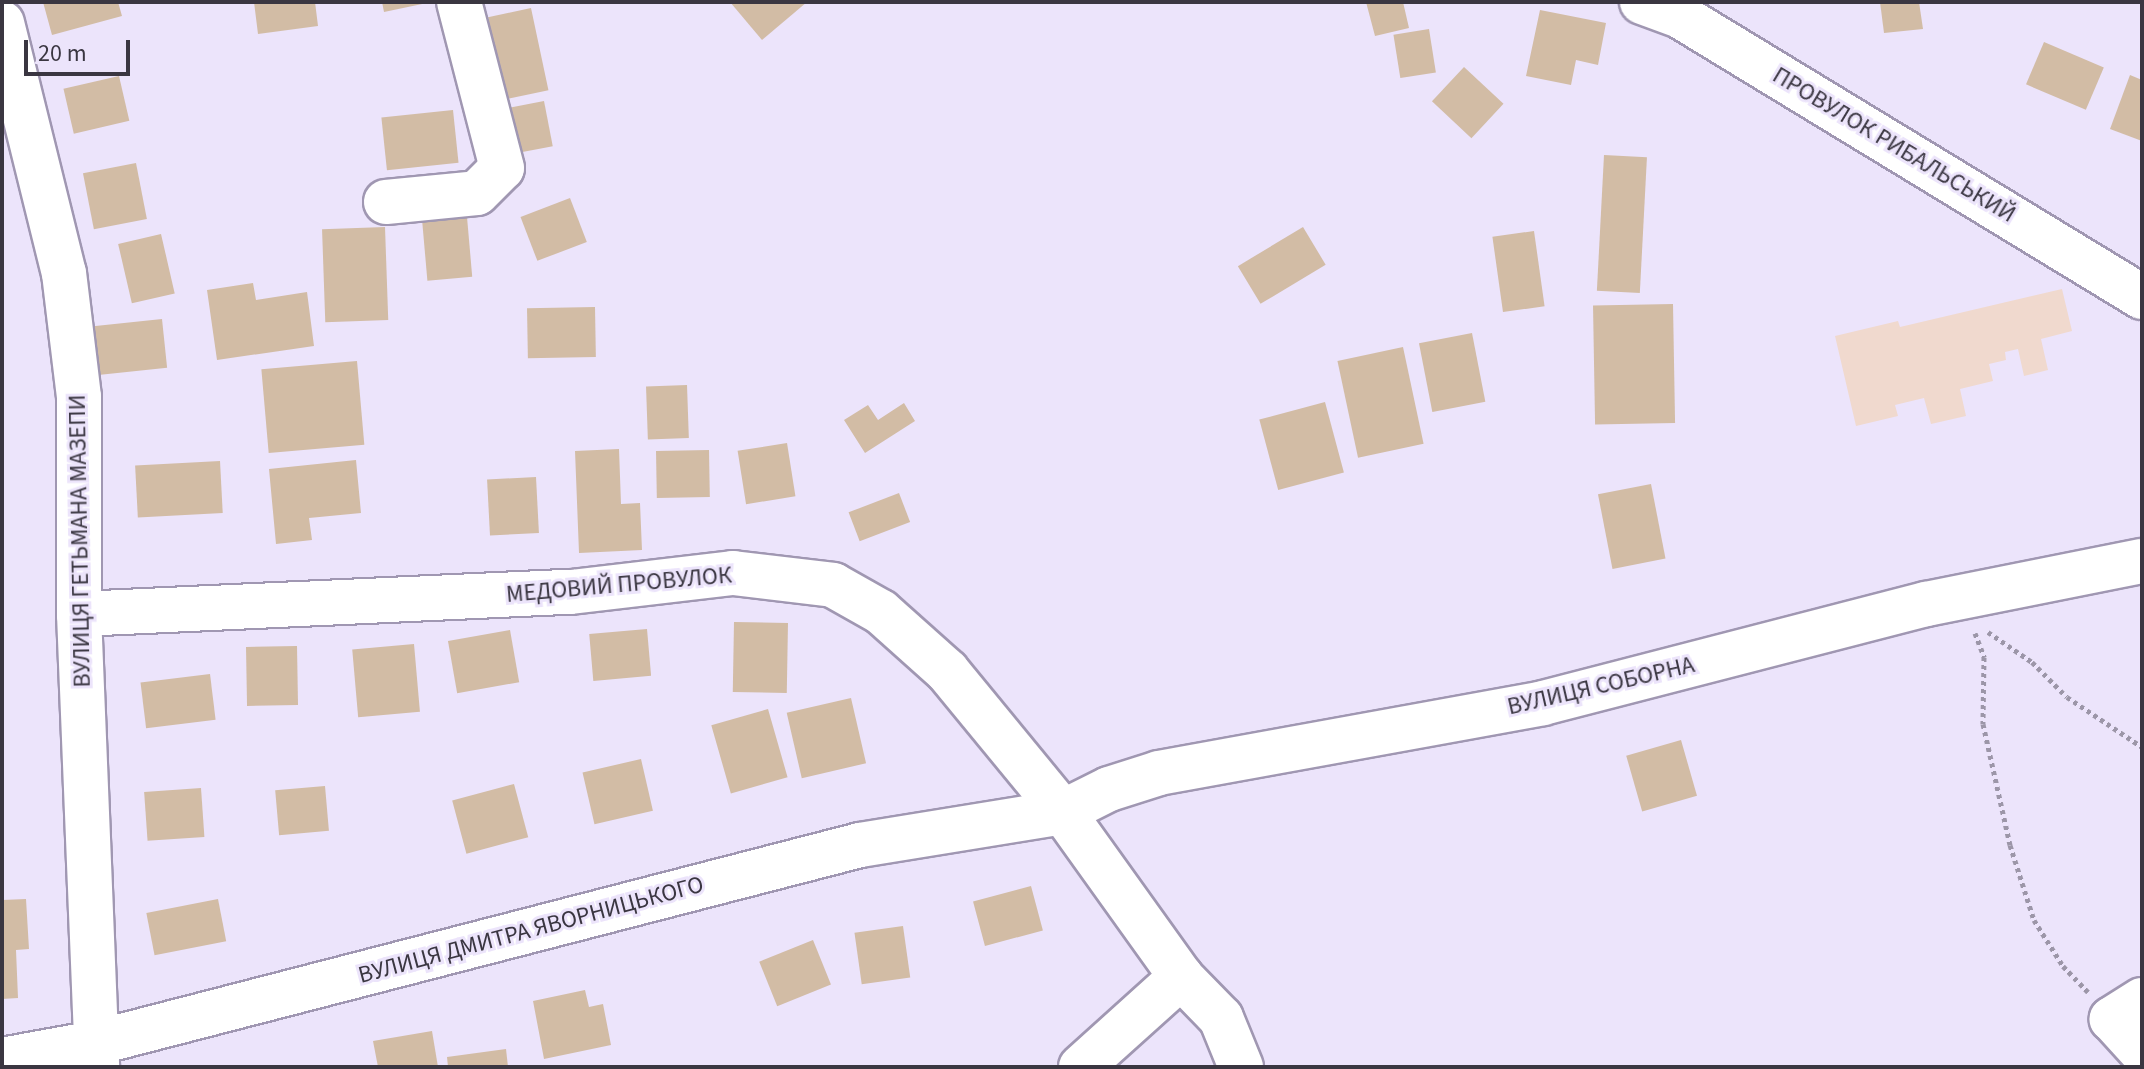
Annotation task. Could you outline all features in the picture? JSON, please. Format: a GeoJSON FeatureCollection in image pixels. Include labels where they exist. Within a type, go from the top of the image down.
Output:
{"type":"FeatureCollection","features":[{"type":"Feature","properties":{"kind":"street"},"geometry":{"type":"LineString","coordinates":[[386,202],[477,193],[502,168],[459,2]]}},
{"type":"Feature","properties":{"kind":"street","name":"ПРОВУЛОК РИБАЛЬСЬКИЙ"},"geometry":{"type":"LineString","coordinates":[[1666,7],[2142,297]]}},
{"type":"Feature","properties":{"kind":"street","name":"ВУЛИЦЯ ГЕТЬМАНА МАЗЕПИ"},"geometry":{"type":"LineString","coordinates":[[3,27],[68,304],[79,397],[79,614],[96,1055]]}},
{"type":"Feature","properties":{"kind":"street","name":"ВУЛИЦЯ СОБОРНА"},"geometry":{"type":"LineString","coordinates":[[1063,812],[1109,789],[1159,773],[1543,703],[1926,604],[2142,561]]}},
{"type":"Feature","properties":{"kind":"street","name":"МЕДОВИЙ ПРОВУЛОК"},"geometry":{"type":"LineString","coordinates":[[79,614],[571,592],[733,573],[833,585],[881,612],[947,671],[1063,812],[1181,977],[1221,1018],[1241,1067]]}},
{"type":"Feature","properties":{"kind":"street","name":"ВУЛИЦЯ ДМИТРА ЯВОРНИЦЬКОГО"},"geometry":{"type":"LineString","coordinates":[[2,1060],[96,1055],[860,845],[1063,812]]}},
{"type":"Feature","properties":{"kind":"street"},"geometry":{"type":"LineString","coordinates":[[1081,1067],[1181,977]]}},
{"type":"Feature","properties":{"kind":"street"},"geometry":{"type":"LineString","coordinates":[[2127,1009],[2142,1052]]}},
{"type":"Feature","properties":{"kind":"path"},"geometry":{"type":"LineString","coordinates":[[2127,1009],[2063,966],[2034,920],[1993,782],[1983,724],[1984,657],[1970,620],[2032,662],[2067,697],[2142,747]]}},
{"type":"Feature","properties":{"kind":"shaded area"},"geometry":{"type":"Polygon","coordinates":[[[2062,289],[2072,331],[2041,339],[2048,370],[2024,376],[2018,349],[2005,352],[2006,360],[1989,364],[1993,381],[1960,389],[1966,416],[1931,424],[1924,398],[1895,405],[1898,416],[1856,426],[1835,336],[1898,321],[1900,327],[2062,289]]]}},
{"type":"Feature","properties":{"kind":"building"},"geometry":{"type":"Polygon","coordinates":[[[43,2],[118,2],[122,16],[52,35],[43,2]]]}},
{"type":"Feature","properties":{"kind":"building"},"geometry":{"type":"Polygon","coordinates":[[[254,2],[315,2],[318,26],[258,34],[254,2]]]}},
{"type":"Feature","properties":{"kind":"building"},"geometry":{"type":"Polygon","coordinates":[[[382,2],[427,2],[427,3],[384,12],[382,2]]]}},
{"type":"Feature","properties":{"kind":"building"},"geometry":{"type":"Polygon","coordinates":[[[730,2],[807,2],[762,40],[730,2]]]}},
{"type":"Feature","properties":{"kind":"building"},"geometry":{"type":"Polygon","coordinates":[[[1366,2],[1403,2],[1409,28],[1375,36],[1366,2]]]}},
{"type":"Feature","properties":{"kind":"building"},"geometry":{"type":"Polygon","coordinates":[[[1880,2],[1919,2],[1923,29],[1884,33],[1880,2]]]}},
{"type":"Feature","properties":{"kind":"building"},"geometry":{"type":"Polygon","coordinates":[[[531,8],[548,90],[505,99],[488,17],[531,8]]]}},
{"type":"Feature","properties":{"kind":"building"},"geometry":{"type":"Polygon","coordinates":[[[1540,10],[1606,23],[1598,65],[1576,60],[1571,85],[1526,76],[1540,10]]]}},
{"type":"Feature","properties":{"kind":"building"},"geometry":{"type":"Polygon","coordinates":[[[1429,29],[1436,72],[1400,78],[1393,35],[1429,29]]]}},
{"type":"Feature","properties":{"kind":"building"},"geometry":{"type":"Polygon","coordinates":[[[2044,42],[2104,67],[2086,110],[2026,84],[2044,42]]]}},
{"type":"Feature","properties":{"kind":"building"},"geometry":{"type":"Polygon","coordinates":[[[1464,67],[1503,104],[1471,138],[1432,101],[1464,67]]]}},
{"type":"Feature","properties":{"kind":"building"},"geometry":{"type":"Polygon","coordinates":[[[2130,75],[2142,80],[2142,141],[2110,129],[2130,75]]]}},
{"type":"Feature","properties":{"kind":"building"},"geometry":{"type":"Polygon","coordinates":[[[119,76],[129,121],[74,134],[63,89],[119,76]]]}},
{"type":"Feature","properties":{"kind":"building"},"geometry":{"type":"Polygon","coordinates":[[[544,101],[553,146],[511,154],[502,109],[544,101]]]}},
{"type":"Feature","properties":{"kind":"building"},"geometry":{"type":"Polygon","coordinates":[[[453,110],[459,163],[387,170],[381,118],[453,110]]]}},
{"type":"Feature","properties":{"kind":"building"},"geometry":{"type":"Polygon","coordinates":[[[1604,155],[1647,157],[1640,293],[1597,291],[1604,155]]]}},
{"type":"Feature","properties":{"kind":"building"},"geometry":{"type":"Polygon","coordinates":[[[136,163],[147,219],[94,229],[83,173],[136,163]]]}},
{"type":"Feature","properties":{"kind":"building"},"geometry":{"type":"Polygon","coordinates":[[[570,198],[587,242],[537,261],[521,217],[570,198]]]}},
{"type":"Feature","properties":{"kind":"building"},"geometry":{"type":"Polygon","coordinates":[[[467,217],[472,277],[427,281],[422,221],[467,217]]]}},
{"type":"Feature","properties":{"kind":"building"},"geometry":{"type":"Polygon","coordinates":[[[385,227],[388,320],[325,322],[322,229],[385,227]]]}},
{"type":"Feature","properties":{"kind":"building"},"geometry":{"type":"Polygon","coordinates":[[[1303,227],[1326,265],[1261,304],[1238,266],[1303,227]]]}},
{"type":"Feature","properties":{"kind":"building"},"geometry":{"type":"Polygon","coordinates":[[[1534,231],[1545,306],[1503,312],[1492,237],[1534,231]]]}},
{"type":"Feature","properties":{"kind":"building"},"geometry":{"type":"Polygon","coordinates":[[[161,234],[175,293],[132,303],[118,244],[161,234]]]}},
{"type":"Feature","properties":{"kind":"building"},"geometry":{"type":"Polygon","coordinates":[[[253,283],[256,300],[307,292],[314,346],[217,360],[207,290],[253,283]]]}},
{"type":"Feature","properties":{"kind":"building"},"geometry":{"type":"Polygon","coordinates":[[[1673,304],[1675,423],[1595,424],[1593,305],[1673,304]]]}},
{"type":"Feature","properties":{"kind":"building"},"geometry":{"type":"Polygon","coordinates":[[[595,307],[596,357],[528,358],[527,308],[595,307]]]}},
{"type":"Feature","properties":{"kind":"building"},"geometry":{"type":"Polygon","coordinates":[[[162,319],[167,368],[94,375],[88,327],[162,319]]]}},
{"type":"Feature","properties":{"kind":"building"},"geometry":{"type":"Polygon","coordinates":[[[1472,333],[1485,402],[1432,412],[1419,343],[1472,333]]]}},
{"type":"Feature","properties":{"kind":"building"},"geometry":{"type":"Polygon","coordinates":[[[1403,347],[1424,444],[1358,458],[1337,361],[1403,347]]]}},
{"type":"Feature","properties":{"kind":"building"},"geometry":{"type":"Polygon","coordinates":[[[357,361],[364,445],[269,453],[261,369],[357,361]]]}},
{"type":"Feature","properties":{"kind":"building"},"geometry":{"type":"Polygon","coordinates":[[[687,385],[689,438],[648,439],[646,386],[687,385]]]}},
{"type":"Feature","properties":{"kind":"building"},"geometry":{"type":"Polygon","coordinates":[[[1325,402],[1344,473],[1278,490],[1259,420],[1325,402]]]}},
{"type":"Feature","properties":{"kind":"building"},"geometry":{"type":"Polygon","coordinates":[[[904,403],[915,421],[865,453],[844,420],[868,405],[878,420],[904,403]]]}},
{"type":"Feature","properties":{"kind":"building"},"geometry":{"type":"Polygon","coordinates":[[[787,443],[795,496],[746,504],[738,451],[787,443]]]}},
{"type":"Feature","properties":{"kind":"building"},"geometry":{"type":"Polygon","coordinates":[[[619,449],[621,504],[640,503],[642,550],[579,553],[575,451],[619,449]]]}},
{"type":"Feature","properties":{"kind":"building"},"geometry":{"type":"Polygon","coordinates":[[[709,450],[710,497],[657,498],[656,451],[709,450]]]}},
{"type":"Feature","properties":{"kind":"building"},"geometry":{"type":"Polygon","coordinates":[[[356,460],[361,513],[309,518],[312,540],[276,544],[269,469],[356,460]]]}},
{"type":"Feature","properties":{"kind":"building"},"geometry":{"type":"Polygon","coordinates":[[[220,461],[223,513],[138,517],[135,465],[220,461]]]}},
{"type":"Feature","properties":{"kind":"building"},"geometry":{"type":"Polygon","coordinates":[[[536,477],[539,533],[490,535],[487,480],[536,477]]]}},
{"type":"Feature","properties":{"kind":"building"},"geometry":{"type":"Polygon","coordinates":[[[1651,484],[1666,559],[1612,569],[1598,494],[1651,484]]]}},
{"type":"Feature","properties":{"kind":"building"},"geometry":{"type":"Polygon","coordinates":[[[899,493],[910,522],[860,541],[849,512],[899,493]]]}},
{"type":"Feature","properties":{"kind":"building"},"geometry":{"type":"Polygon","coordinates":[[[734,622],[788,623],[787,693],[733,692],[734,622]]]}},
{"type":"Feature","properties":{"kind":"building"},"geometry":{"type":"Polygon","coordinates":[[[647,629],[651,676],[593,681],[589,634],[647,629]]]}},
{"type":"Feature","properties":{"kind":"building"},"geometry":{"type":"Polygon","coordinates":[[[510,630],[519,682],[457,693],[448,641],[510,630]]]}},
{"type":"Feature","properties":{"kind":"building"},"geometry":{"type":"Polygon","coordinates":[[[414,644],[420,712],[358,717],[352,649],[414,644]]]}},
{"type":"Feature","properties":{"kind":"building"},"geometry":{"type":"Polygon","coordinates":[[[297,646],[298,705],[247,706],[246,647],[297,646]]]}},
{"type":"Feature","properties":{"kind":"building"},"geometry":{"type":"Polygon","coordinates":[[[210,674],[216,720],[146,728],[141,683],[210,674]]]}},
{"type":"Feature","properties":{"kind":"building"},"geometry":{"type":"Polygon","coordinates":[[[851,698],[866,763],[802,778],[787,713],[851,698]]]}},
{"type":"Feature","properties":{"kind":"building"},"geometry":{"type":"Polygon","coordinates":[[[768,709],[788,777],[731,794],[711,725],[768,709]]]}},
{"type":"Feature","properties":{"kind":"building"},"geometry":{"type":"Polygon","coordinates":[[[1681,740],[1697,796],[1642,811],[1626,756],[1681,740]]]}},
{"type":"Feature","properties":{"kind":"building"},"geometry":{"type":"Polygon","coordinates":[[[641,759],[653,811],[594,824],[583,772],[641,759]]]}},
{"type":"Feature","properties":{"kind":"building"},"geometry":{"type":"Polygon","coordinates":[[[514,784],[528,837],[466,854],[452,801],[514,784]]]}},
{"type":"Feature","properties":{"kind":"building"},"geometry":{"type":"Polygon","coordinates":[[[325,786],[329,831],[279,835],[275,790],[325,786]]]}},
{"type":"Feature","properties":{"kind":"building"},"geometry":{"type":"Polygon","coordinates":[[[201,788],[204,837],[148,841],[144,792],[201,788]]]}},
{"type":"Feature","properties":{"kind":"building"},"geometry":{"type":"Polygon","coordinates":[[[1031,886],[1043,930],[985,946],[973,902],[1031,886]]]}},
{"type":"Feature","properties":{"kind":"building"},"geometry":{"type":"Polygon","coordinates":[[[26,899],[29,949],[16,950],[18,998],[2,999],[2,900],[26,899]]]}},
{"type":"Feature","properties":{"kind":"building"},"geometry":{"type":"Polygon","coordinates":[[[218,899],[226,941],[155,955],[146,913],[218,899]]]}},
{"type":"Feature","properties":{"kind":"building"},"geometry":{"type":"Polygon","coordinates":[[[903,926],[910,977],[862,984],[854,933],[903,926]]]}},
{"type":"Feature","properties":{"kind":"building"},"geometry":{"type":"Polygon","coordinates":[[[813,940],[831,985],[777,1006],[759,962],[813,940]]]}},
{"type":"Feature","properties":{"kind":"building"},"geometry":{"type":"Polygon","coordinates":[[[585,990],[589,1007],[603,1004],[611,1045],[544,1059],[533,1001],[585,990]]]}},
{"type":"Feature","properties":{"kind":"building"},"geometry":{"type":"Polygon","coordinates":[[[432,1031],[438,1067],[378,1067],[373,1041],[432,1031]]]}},
{"type":"Feature","properties":{"kind":"building"},"geometry":{"type":"Polygon","coordinates":[[[506,1049],[508,1067],[448,1067],[447,1057],[506,1049]]]}}]}
